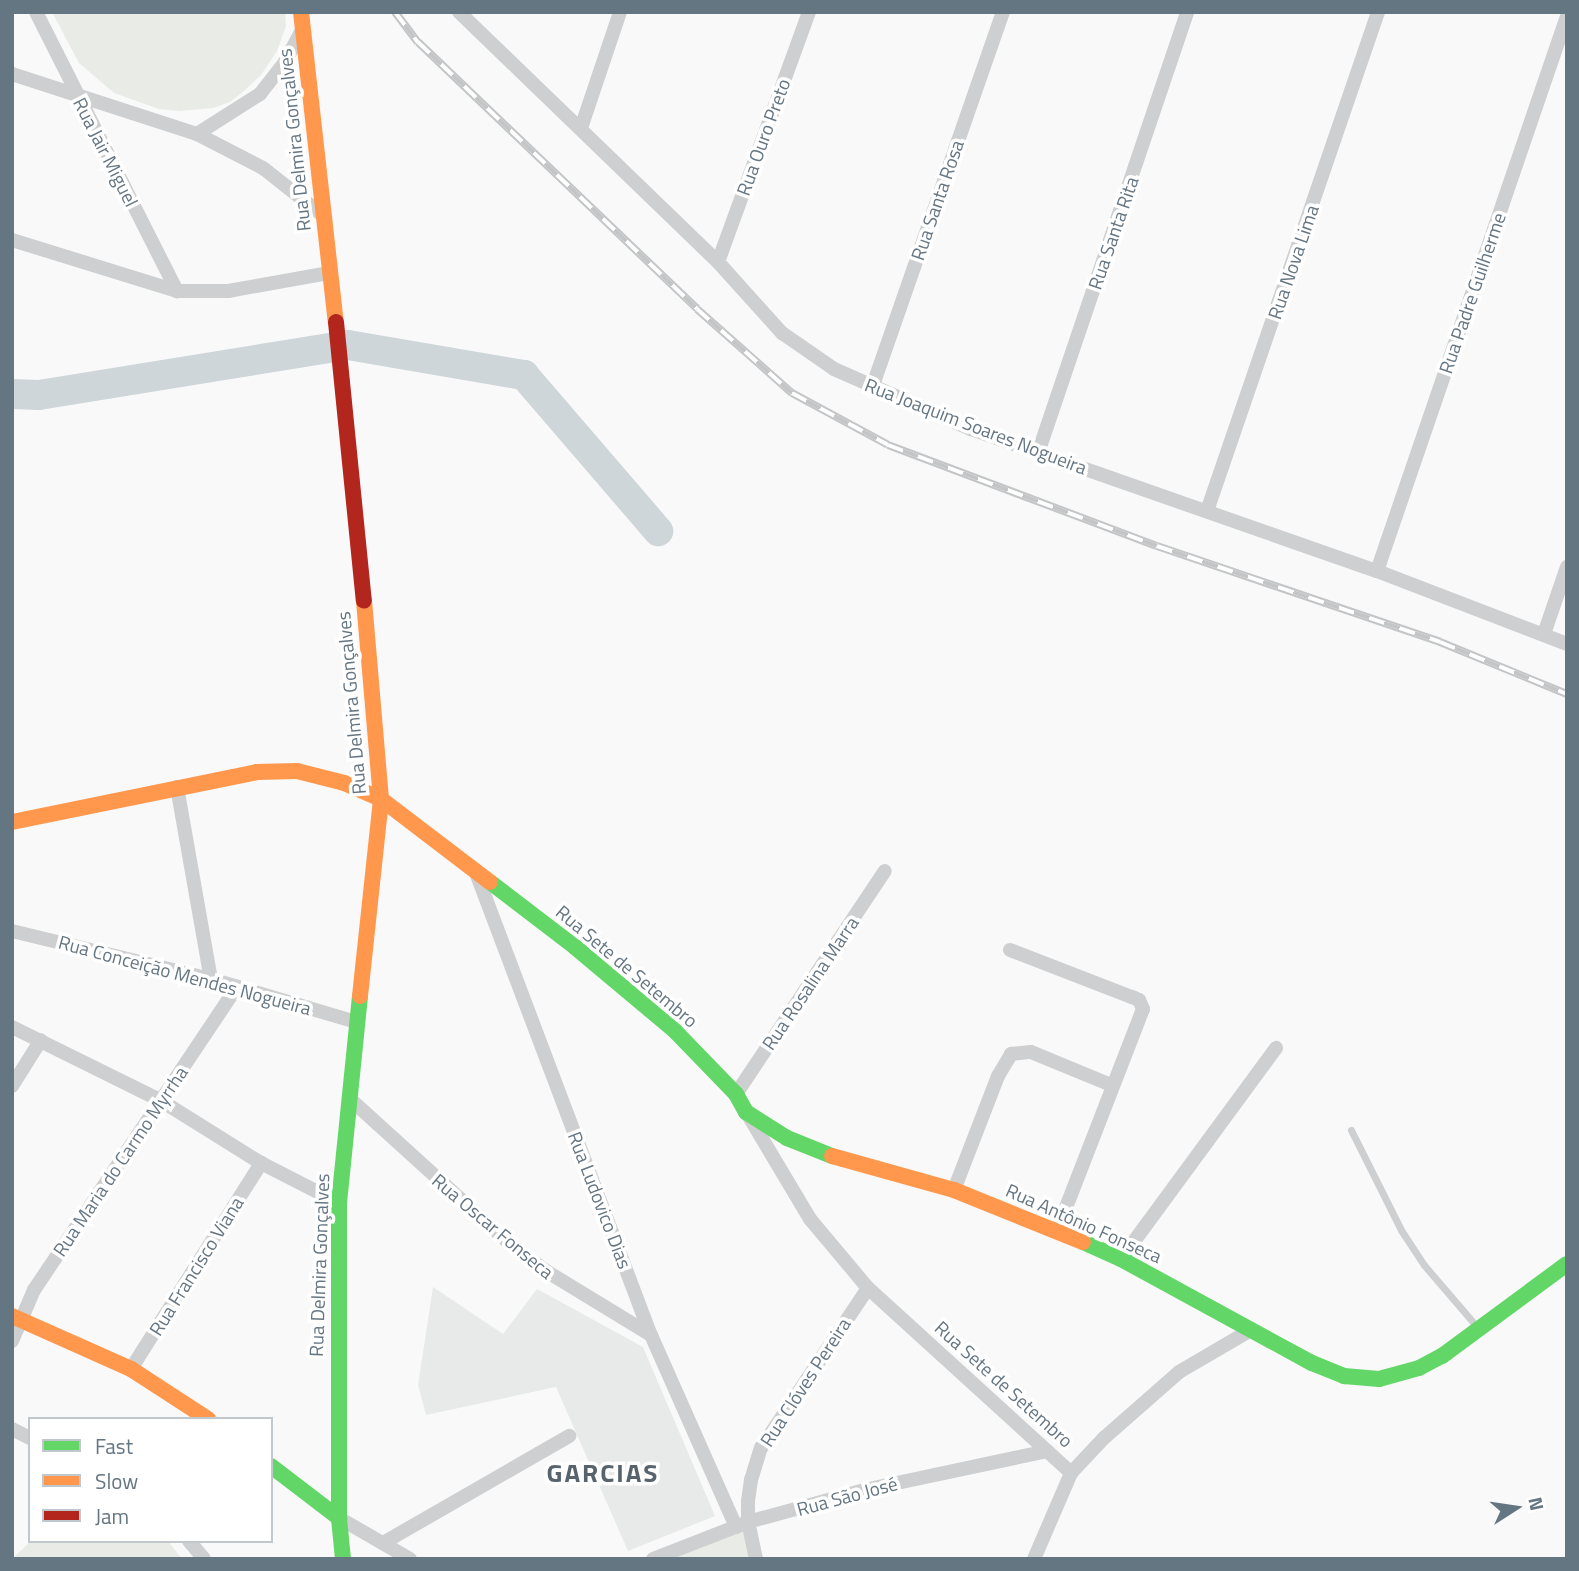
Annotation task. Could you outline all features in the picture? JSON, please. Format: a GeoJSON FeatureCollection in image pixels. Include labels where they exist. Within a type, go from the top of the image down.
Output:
{"type":"FeatureCollection","features":[{"type":"Feature","properties":{"kind":"street","name":"Rua Jair Miguel"},"geometry":{"type":"LineString","coordinates":[[36,12],[177,290]]}},
{"type":"Feature","properties":{"kind":"street","name":"Rua Joaquim Soares Nogueira"},"geometry":{"type":"LineString","coordinates":[[459,12],[718,262],[782,333],[799,347],[872,388],[1038,453],[1377,571],[1567,644]]}},
{"type":"Feature","properties":{"kind":"street"},"geometry":{"type":"LineString","coordinates":[[581,128],[620,12]]}},
{"type":"Feature","properties":{"kind":"street","name":"Rua Ouro Preto"},"geometry":{"type":"LineString","coordinates":[[718,262],[809,12]]}},
{"type":"Feature","properties":{"kind":"street","name":"Rua Santa Rosa"},"geometry":{"type":"LineString","coordinates":[[872,388],[1003,12]]}},
{"type":"Feature","properties":{"kind":"street","name":"Rua Santa Rita"},"geometry":{"type":"LineString","coordinates":[[1038,453],[1187,12]]}},
{"type":"Feature","properties":{"kind":"street","name":"Rua Nova Lima"},"geometry":{"type":"LineString","coordinates":[[1207,511],[1378,12]]}},
{"type":"Feature","properties":{"kind":"street","name":"Rua Padre Guilherme"},"geometry":{"type":"LineString","coordinates":[[1377,571],[1565,14]]}},
{"type":"Feature","properties":{"kind":"street"},"geometry":{"type":"LineString","coordinates":[[197,134],[260,94],[285,62],[302,20]]}},
{"type":"Feature","properties":{"kind":"street","name":"Rua Delmira Gonçalves"},"geometry":{"type":"LineString","coordinates":[[302,20],[376,719],[380,799],[339,1203],[339,1518],[343,1559]]}},
{"type":"Feature","properties":{"kind":"street"},"geometry":{"type":"LineString","coordinates":[[12,74],[197,134],[263,168],[324,217]]}},
{"type":"Feature","properties":{"kind":"street"},"geometry":{"type":"LineString","coordinates":[[12,240],[177,290],[228,291],[329,273]]}},
{"type":"Feature","properties":{"kind":"street"},"geometry":{"type":"LineString","coordinates":[[1544,635],[1567,567]]}},
{"type":"Feature","properties":{"kind":"street","name":"Rua Sete de Setembro"},"geometry":{"type":"LineString","coordinates":[[12,822],[257,772],[297,771],[344,783],[380,799],[575,947],[674,1031],[736,1094],[810,1219],[868,1288],[1071,1472]]}},
{"type":"Feature","properties":{"kind":"street"},"geometry":{"type":"LineString","coordinates":[[177,787],[211,979]]}},
{"type":"Feature","properties":{"kind":"street","name":"Rua Ludovico Dias"},"geometry":{"type":"LineString","coordinates":[[475,869],[651,1335],[742,1525]]}},
{"type":"Feature","properties":{"kind":"street","name":"Rua Rosalina Marra"},"geometry":{"type":"LineString","coordinates":[[736,1094],[885,871]]}},
{"type":"Feature","properties":{"kind":"street","name":"Rua Conceição Mendes Nogueira"},"geometry":{"type":"LineString","coordinates":[[12,931],[211,979],[356,1022]]}},
{"type":"Feature","properties":{"kind":"street"},"geometry":{"type":"LineString","coordinates":[[1010,950],[1139,1000],[1143,1009],[1111,1085],[1057,1231]]}},
{"type":"Feature","properties":{"kind":"street","name":"Rua Maria do Carmo Myrrha"},"geometry":{"type":"LineString","coordinates":[[12,1341],[17,1317],[34,1290],[237,987]]}},
{"type":"Feature","properties":{"kind":"street"},"geometry":{"type":"LineString","coordinates":[[12,1027],[160,1100],[261,1163],[339,1203]]}},
{"type":"Feature","properties":{"kind":"street"},"geometry":{"type":"LineString","coordinates":[[12,1086],[41,1040]]}},
{"type":"Feature","properties":{"kind":"street"},"geometry":{"type":"LineString","coordinates":[[1121,1259],[1276,1048]]}},
{"type":"Feature","properties":{"kind":"street"},"geometry":{"type":"LineString","coordinates":[[954,1189],[998,1076],[1011,1054],[1031,1052],[1111,1085]]}},
{"type":"Feature","properties":{"kind":"street","name":"Rua Oscar Fonseca"},"geometry":{"type":"LineString","coordinates":[[349,1098],[511,1245],[546,1271],[651,1335]]}},
{"type":"Feature","properties":{"kind":"street","name":"Rua Antônio Fonseca"},"geometry":{"type":"LineString","coordinates":[[746,1112],[808,1148],[954,1189],[1121,1259],[1312,1363],[1344,1376],[1379,1379],[1399,1376],[1441,1356],[1479,1328]]}},
{"type":"Feature","properties":{"kind":"street","name":"Rua Francisco Viana"},"geometry":{"type":"LineString","coordinates":[[131,1369],[261,1163]]}},
{"type":"Feature","properties":{"kind":"street"},"geometry":{"type":"LineString","coordinates":[[1479,1328],[1567,1264]]}},
{"type":"Feature","properties":{"kind":"street","name":"Rua Clóves Pereira"},"geometry":{"type":"LineString","coordinates":[[742,1525],[761,1448],[868,1288]]}},
{"type":"Feature","properties":{"kind":"street"},"geometry":{"type":"LineString","coordinates":[[17,1317],[131,1369],[205,1417]]}},
{"type":"Feature","properties":{"kind":"street"},"geometry":{"type":"LineString","coordinates":[[1034,1559],[1071,1472],[1157,1388],[1197,1360],[1251,1330]]}},
{"type":"Feature","properties":{"kind":"street"},"geometry":{"type":"LineString","coordinates":[[12,1429],[28,1437]]}},
{"type":"Feature","properties":{"kind":"street"},"geometry":{"type":"LineString","coordinates":[[383,1543],[569,1436]]}},
{"type":"Feature","properties":{"kind":"street","name":"Rua São José"},"geometry":{"type":"LineString","coordinates":[[657,1558],[742,1525],[864,1490],[1047,1451]]}},
{"type":"Feature","properties":{"kind":"street"},"geometry":{"type":"LineString","coordinates":[[273,1468],[339,1518],[410,1559]]}},
{"type":"Feature","properties":{"kind":"street"},"geometry":{"type":"LineString","coordinates":[[742,1525],[756,1559]]}},
{"type":"Feature","properties":{"kind":"street"},"geometry":{"type":"LineString","coordinates":[[191,1543],[204,1559]]}},
{"type":"Feature","properties":{"kind":"lane"},"geometry":{"type":"LineString","coordinates":[[1351,1129],[1401,1230],[1424,1265],[1479,1328]]}},
{"type":"Feature","properties":{"kind":"shaded area"},"geometry":{"type":"Polygon","coordinates":[[[52,12],[285,12],[286,26],[277,51],[261,75],[244,91],[230,102],[213,108],[179,111],[159,109],[114,93],[79,63],[52,12]]]}},
{"type":"Feature","properties":{"kind":"shaded area"},"geometry":{"type":"Polygon","coordinates":[[[433,1287],[503,1334],[537,1289],[643,1347],[715,1516],[628,1551],[556,1387],[426,1415],[418,1385],[433,1287]]]}},
{"type":"Feature","properties":{"kind":"shaded area"},"geometry":{"type":"Polygon","coordinates":[[[752,1522],[761,1559],[672,1559],[752,1522]]]}},
{"type":"Feature","properties":{"kind":"shaded area"},"geometry":{"type":"Polygon","coordinates":[[[29,1543],[170,1543],[182,1559],[12,1559],[29,1543]]]}},
{"type":"Feature","properties":{"kind":"waterway"},"geometry":{"type":"LineString","coordinates":[[12,394],[39,395],[348,345],[524,375],[658,531]]}},
{"type":"Feature","properties":{"kind":"railway"},"geometry":{"type":"LineString","coordinates":[[395,12],[418,42],[697,309],[792,393],[888,445],[1157,546],[1440,642],[1567,694]]}},
{"type":"Feature","properties":{"kind":"traffic: fast"},"geometry":{"type":"LineString","coordinates":[[490,882],[575,947],[675,1031],[736,1094],[746,1112],[787,1138],[832,1156]]}},
{"type":"Feature","properties":{"kind":"traffic: fast"},"geometry":{"type":"LineString","coordinates":[[343,1559],[339,1518],[339,1203],[360,996]]}},
{"type":"Feature","properties":{"kind":"traffic: fast"},"geometry":{"type":"LineString","coordinates":[[1083,1242],[1121,1259],[1312,1363],[1344,1376],[1379,1379],[1419,1368],[1442,1356],[1567,1264]]}},
{"type":"Feature","properties":{"kind":"traffic: fast"},"geometry":{"type":"LineString","coordinates":[[273,1468],[339,1518]]}},
{"type":"Feature","properties":{"kind":"traffic: slow"},"geometry":{"type":"LineString","coordinates":[[301,12],[336,322]]}},
{"type":"Feature","properties":{"kind":"traffic: slow"},"geometry":{"type":"LineString","coordinates":[[360,996],[381,799],[364,601]]}},
{"type":"Feature","properties":{"kind":"traffic: slow"},"geometry":{"type":"LineString","coordinates":[[12,822],[257,772],[297,771],[344,783],[381,799],[490,882]]}},
{"type":"Feature","properties":{"kind":"traffic: slow"},"geometry":{"type":"LineString","coordinates":[[832,1156],[954,1190],[1083,1242]]}},
{"type":"Feature","properties":{"kind":"traffic: slow"},"geometry":{"type":"LineString","coordinates":[[12,1316],[131,1369],[205,1417]]}},
{"type":"Feature","properties":{"kind":"traffic: jam"},"geometry":{"type":"LineString","coordinates":[[336,322],[364,601]]}},
{"type":"Feature","properties":{"kind":"district","name":"GARCIAS"},"geometry":{"type":"Point","coordinates":[603,1473]}}]}
